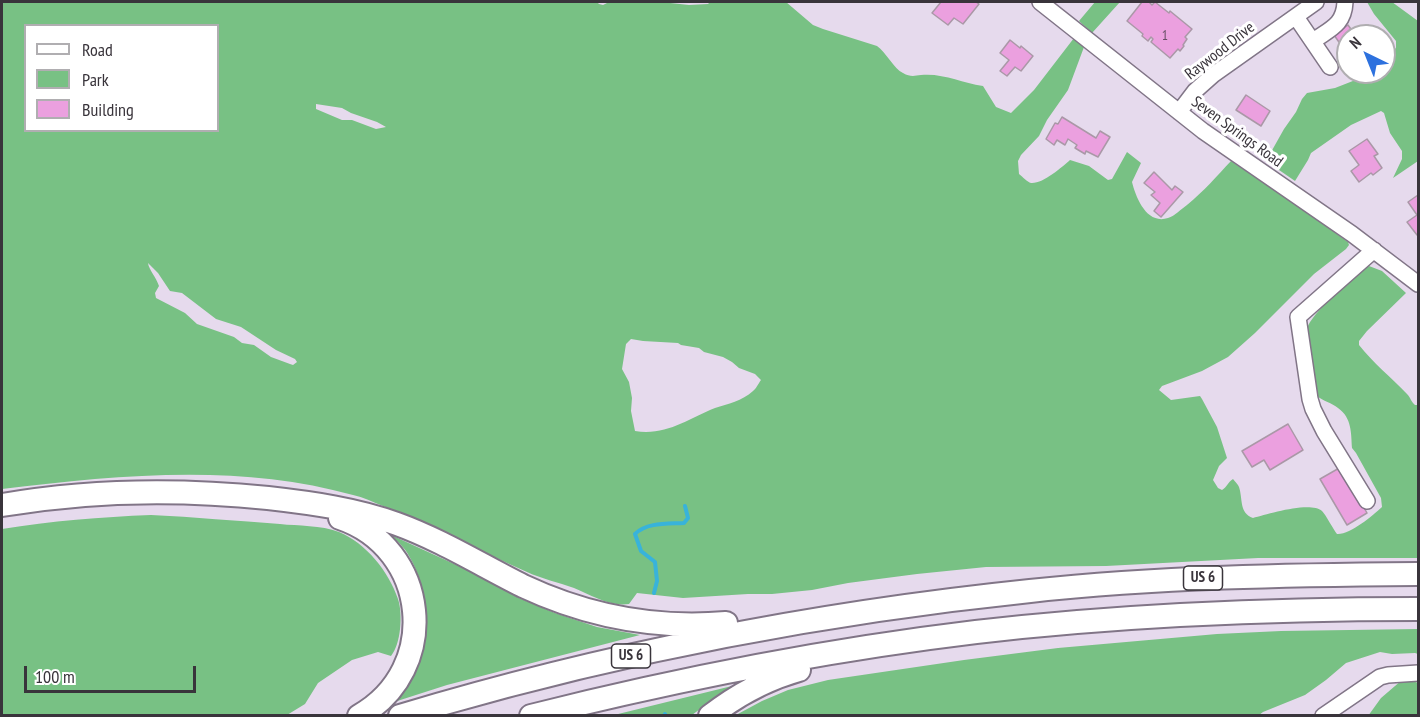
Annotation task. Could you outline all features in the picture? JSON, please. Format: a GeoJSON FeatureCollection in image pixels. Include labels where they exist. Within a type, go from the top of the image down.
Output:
{"type":"FeatureCollection","features":[{"type":"Feature","properties":{"kind":"highway"},"geometry":{"type":"LineString","coordinates":[[2,504],[97,494],[159,493],[233,495],[311,503],[365,514],[399,525],[448,546],[544,595],[581,609],[618,618],[695,625],[830,611],[865,611]]}},
{"type":"Feature","properties":{"kind":"highway"},"geometry":{"type":"LineString","coordinates":[[2,513],[89,504],[148,501],[192,502],[315,513],[336,517],[357,525],[375,537],[404,573],[412,596],[415,622],[408,660],[396,681],[381,700],[359,716]]}},
{"type":"Feature","properties":{"kind":"highway","name":"US 6"},"geometry":{"type":"LineString","coordinates":[[400,716],[499,687],[648,652],[865,611],[1030,591],[1156,580],[1281,575],[1419,574]]}},
{"type":"Feature","properties":{"kind":"highway","name":"US 6"},"geometry":{"type":"LineString","coordinates":[[531,716],[728,671],[976,632],[1184,614],[1308,609],[1419,609]]}},
{"type":"Feature","properties":{"kind":"highway"},"geometry":{"type":"LineString","coordinates":[[710,716],[741,695],[782,675],[839,661],[891,653],[976,632]]}},
{"type":"Feature","properties":{"kind":"street","name":"Seven Springs Road"},"geometry":{"type":"LineString","coordinates":[[1040,2],[1203,131],[1419,284]]}},
{"type":"Feature","properties":{"kind":"street","name":"Raywood Drive"},"geometry":{"type":"LineString","coordinates":[[1179,112],[1213,75],[1316,2]]}},
{"type":"Feature","properties":{"kind":"street"},"geometry":{"type":"LineString","coordinates":[[1312,41],[1341,20],[1345,2]]}},
{"type":"Feature","properties":{"kind":"street"},"geometry":{"type":"LineString","coordinates":[[1296,17],[1330,67]]}},
{"type":"Feature","properties":{"kind":"street"},"geometry":{"type":"LineString","coordinates":[[1366,501],[1332,446],[1313,409],[1298,316],[1374,250]]}},
{"type":"Feature","properties":{"kind":"street"},"geometry":{"type":"LineString","coordinates":[[1323,716],[1339,710],[1380,677],[1419,673]]}},
{"type":"Feature","properties":{"kind":"green space"},"geometry":{"type":"Polygon","coordinates":[[[2,2],[597,2],[603,5],[609,2],[661,2],[689,5],[710,2],[786,2],[813,25],[877,46],[896,68],[905,74],[937,75],[983,86],[996,107],[1011,113],[1034,90],[1074,38],[1084,47],[1068,90],[1039,136],[1018,161],[1019,174],[1026,181],[1036,183],[1041,181],[1070,160],[1089,166],[1108,180],[1112,179],[1127,152],[1141,163],[1132,182],[1136,195],[1148,214],[1161,219],[1171,217],[1187,205],[1231,161],[1348,242],[1346,249],[1314,274],[1228,357],[1202,371],[1162,386],[1159,390],[1171,400],[1200,396],[1217,427],[1227,458],[1219,466],[1213,480],[1222,490],[1233,479],[1239,487],[1245,513],[1253,518],[1289,509],[1316,508],[1324,513],[1337,534],[1354,528],[1382,507],[1381,498],[1352,448],[1350,426],[1346,416],[1336,406],[1317,396],[1307,329],[1324,305],[1369,266],[1382,271],[1406,293],[1367,331],[1359,341],[1359,345],[1414,404],[1418,405],[1418,558],[1258,558],[1106,566],[986,567],[772,594],[683,598],[637,593],[629,604],[615,604],[509,564],[419,521],[357,496],[310,485],[222,475],[134,476],[2,489],[2,2]],[[316,104],[316,109],[342,120],[352,120],[376,129],[386,127],[342,108],[316,104]],[[148,263],[159,286],[155,293],[156,298],[185,313],[197,324],[234,337],[242,343],[254,345],[271,357],[293,365],[297,362],[241,327],[216,319],[182,293],[170,291],[148,263]],[[631,339],[626,344],[622,369],[629,382],[635,431],[657,431],[677,426],[715,408],[735,402],[754,390],[761,380],[755,374],[739,368],[723,357],[704,352],[699,348],[678,343],[631,339]]]}},
{"type":"Feature","properties":{"kind":"green space"},"geometry":{"type":"Polygon","coordinates":[[[1095,2],[1120,2],[1092,33],[1079,21],[1095,2]]]}},
{"type":"Feature","properties":{"kind":"green space"},"geometry":{"type":"Polygon","coordinates":[[[1367,2],[1392,2],[1418,21],[1418,161],[1393,178],[1402,159],[1402,151],[1390,133],[1384,113],[1381,111],[1351,125],[1311,153],[1295,181],[1266,161],[1307,93],[1345,84],[1396,84],[1396,24],[1382,24],[1367,2]]]}},
{"type":"Feature","properties":{"kind":"green space"},"geometry":{"type":"Polygon","coordinates":[[[151,515],[317,527],[349,537],[375,560],[389,579],[398,599],[401,620],[394,651],[391,656],[378,652],[352,660],[318,683],[305,704],[287,715],[2,715],[2,529],[76,520],[151,515]]]}},
{"type":"Feature","properties":{"kind":"green space"},"geometry":{"type":"Polygon","coordinates":[[[391,535],[463,568],[519,598],[555,613],[597,627],[640,635],[447,685],[391,703],[416,670],[425,638],[426,610],[415,568],[405,550],[391,535]]]}},
{"type":"Feature","properties":{"kind":"green space"},"geometry":{"type":"Polygon","coordinates":[[[1418,629],[1418,654],[1380,652],[1346,663],[1305,695],[1259,715],[736,715],[788,690],[828,680],[1058,648],[1217,634],[1418,629]]]}},
{"type":"Feature","properties":{"kind":"green space"},"geometry":{"type":"Polygon","coordinates":[[[1402,680],[1418,683],[1418,715],[1368,716],[1381,698],[1402,680]]]}},
{"type":"Feature","properties":{"kind":"green space"},"geometry":{"type":"Polygon","coordinates":[[[736,685],[692,715],[610,716],[736,685]]]}},
{"type":"Feature","properties":{"kind":"building"},"geometry":{"type":"Polygon","coordinates":[[[941,2],[976,2],[979,4],[963,24],[954,18],[948,25],[932,13],[941,2]]]}},
{"type":"Feature","properties":{"kind":"building"},"geometry":{"type":"Polygon","coordinates":[[[1142,2],[1149,2],[1152,5],[1155,2],[1192,29],[1185,37],[1187,39],[1184,46],[1170,58],[1151,42],[1153,39],[1151,37],[1148,41],[1127,21],[1142,2]]]}},
{"type":"Feature","properties":{"kind":"building"},"geometry":{"type":"Polygon","coordinates":[[[1010,40],[1033,56],[1021,71],[1015,67],[1007,76],[1000,71],[1009,60],[1000,53],[1010,40]]]}},
{"type":"Feature","properties":{"kind":"building"},"geometry":{"type":"Polygon","coordinates":[[[1246,95],[1270,111],[1261,126],[1236,110],[1246,95]]]}},
{"type":"Feature","properties":{"kind":"building"},"geometry":{"type":"Polygon","coordinates":[[[1062,117],[1096,138],[1100,131],[1110,137],[1098,157],[1086,151],[1085,154],[1075,148],[1077,145],[1068,139],[1065,145],[1057,140],[1054,145],[1046,139],[1055,123],[1058,124],[1062,117]]]}},
{"type":"Feature","properties":{"kind":"building"},"geometry":{"type":"Polygon","coordinates":[[[1367,139],[1378,154],[1374,156],[1382,168],[1359,182],[1351,171],[1359,165],[1349,151],[1367,139]]]}},
{"type":"Feature","properties":{"kind":"building"},"geometry":{"type":"Polygon","coordinates":[[[1154,172],[1172,190],[1175,186],[1183,192],[1161,217],[1154,211],[1160,203],[1151,195],[1155,192],[1144,183],[1154,172]]]}},
{"type":"Feature","properties":{"kind":"building"},"geometry":{"type":"Polygon","coordinates":[[[1418,195],[1417,235],[1407,222],[1417,215],[1408,202],[1418,195]]]}},
{"type":"Feature","properties":{"kind":"building"},"geometry":{"type":"Polygon","coordinates":[[[1288,424],[1303,450],[1270,470],[1264,460],[1252,467],[1242,451],[1288,424]]]}},
{"type":"Feature","properties":{"kind":"building"},"geometry":{"type":"Polygon","coordinates":[[[1341,467],[1367,513],[1347,525],[1320,479],[1341,467]]]}},
{"type":"Feature","properties":{"kind":"waterway"},"geometry":{"type":"LineString","coordinates":[[654,593],[657,581],[655,562],[641,551],[635,534],[645,527],[684,523],[688,518],[685,506]]}}]}
